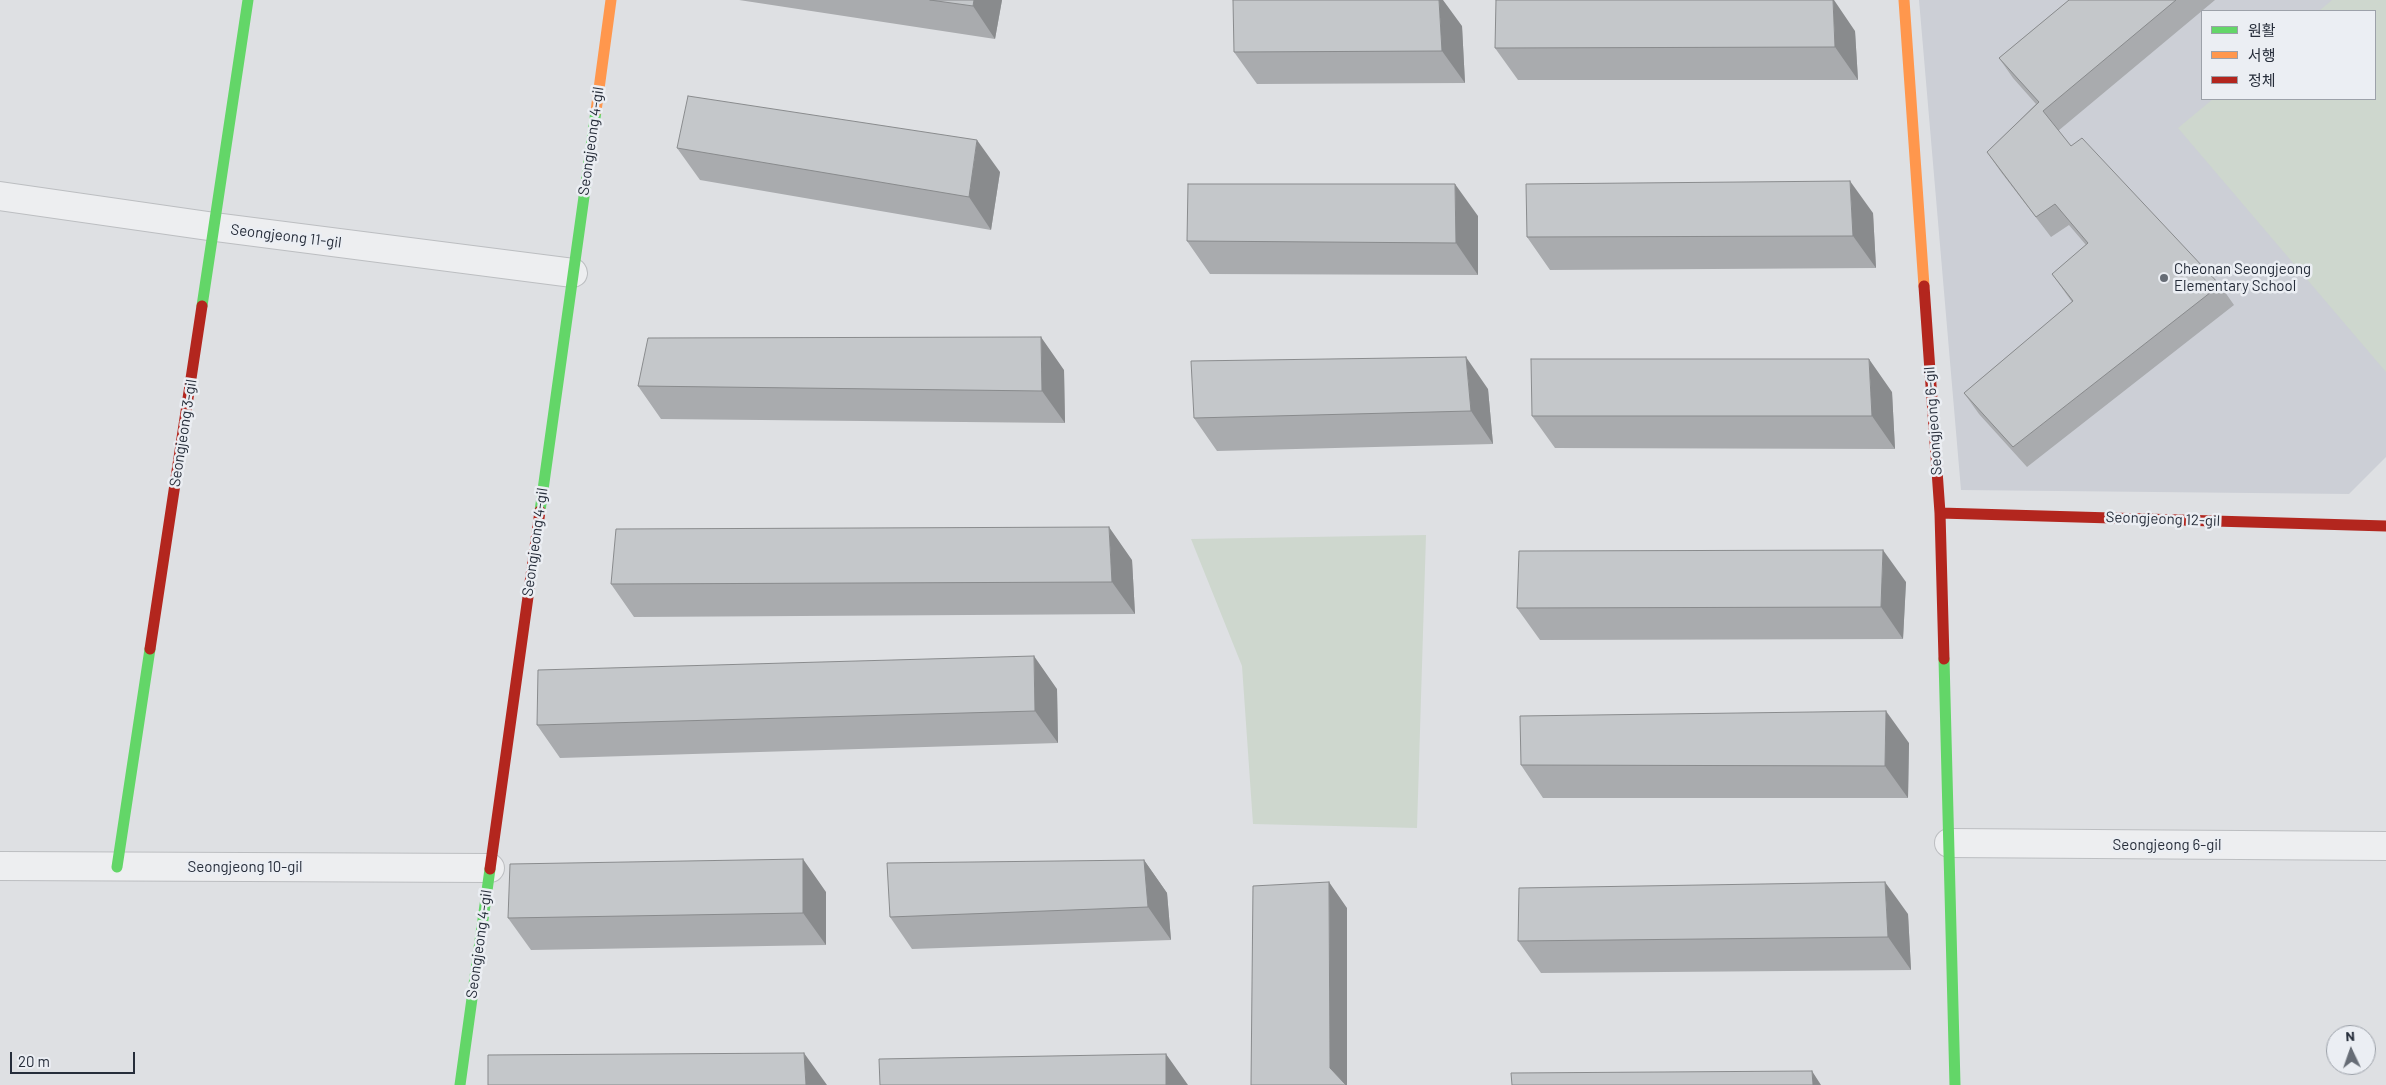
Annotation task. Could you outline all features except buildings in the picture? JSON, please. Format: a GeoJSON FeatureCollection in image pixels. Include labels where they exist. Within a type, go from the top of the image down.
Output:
{"type":"FeatureCollection","features":[{"type":"Feature","properties":{"kind":"street","name":"Seongjeong 3-gil"},"geometry":{"type":"LineString","coordinates":[[116,866],[215,227],[248,0]]}},
{"type":"Feature","properties":{"kind":"street","name":"Seongjeong 4-gil"},"geometry":{"type":"LineString","coordinates":[[460,1085],[611,0]]}},
{"type":"Feature","properties":{"kind":"street","name":"Seongjeong 6-gil"},"geometry":{"type":"LineString","coordinates":[[1904,0],[1940,513],[1955,1085]]}},
{"type":"Feature","properties":{"kind":"street","name":"Seongjeong 11-gil"},"geometry":{"type":"LineString","coordinates":[[0,196],[215,227],[573,272]]}},
{"type":"Feature","properties":{"kind":"street","name":"Seongjeong 12-gil"},"geometry":{"type":"LineString","coordinates":[[1940,513],[2386,526]]}},
{"type":"Feature","properties":{"kind":"street","name":"Seongjeong 6-gil"},"geometry":{"type":"LineString","coordinates":[[1949,844],[2386,846]]}},
{"type":"Feature","properties":{"kind":"street","name":"Seongjeong 10-gil"},"geometry":{"type":"LineString","coordinates":[[0,866],[490,868]]}},
{"type":"Feature","properties":{"kind":"shaded area","name":"Cheonan Seongjeong Elementary School"},"geometry":{"type":"Polygon","coordinates":[[[1919,0],[2386,0],[2386,457],[2349,494],[1961,490],[1919,0]]]}},
{"type":"Feature","properties":{"kind":"shaded area"},"geometry":{"type":"Polygon","coordinates":[[[2332,0],[2386,0],[2386,372],[2178,128],[2212,100],[2376,100],[2376,10],[2320,10],[2332,0]]]}},
{"type":"Feature","properties":{"kind":"shaded area"},"geometry":{"type":"Polygon","coordinates":[[[1426,535],[1417,828],[1253,824],[1242,666],[1191,539],[1426,535]]]}},
{"type":"Feature","properties":{"kind":"traffic: fast"},"geometry":{"type":"LineString","coordinates":[[202,306],[248,0]]}},
{"type":"Feature","properties":{"kind":"traffic: fast"},"geometry":{"type":"LineString","coordinates":[[540,511],[596,111]]}},
{"type":"Feature","properties":{"kind":"traffic: fast"},"geometry":{"type":"LineString","coordinates":[[117,867],[150,649]]}},
{"type":"Feature","properties":{"kind":"traffic: fast"},"geometry":{"type":"LineString","coordinates":[[1944,659],[1955,1085]]}},
{"type":"Feature","properties":{"kind":"traffic: fast"},"geometry":{"type":"LineString","coordinates":[[460,1085],[490,869]]}},
{"type":"Feature","properties":{"kind":"traffic: slow"},"geometry":{"type":"LineString","coordinates":[[596,111],[611,0]]}},
{"type":"Feature","properties":{"kind":"traffic: slow"},"geometry":{"type":"LineString","coordinates":[[1904,0],[1924,286]]}},
{"type":"Feature","properties":{"kind":"traffic: jam"},"geometry":{"type":"LineString","coordinates":[[1924,286],[1940,513],[1944,659]]}},
{"type":"Feature","properties":{"kind":"traffic: jam"},"geometry":{"type":"LineString","coordinates":[[150,649],[202,306]]}},
{"type":"Feature","properties":{"kind":"traffic: jam"},"geometry":{"type":"LineString","coordinates":[[490,869],[540,511]]}},
{"type":"Feature","properties":{"kind":"traffic: jam"},"geometry":{"type":"LineString","coordinates":[[1940,513],[2386,526]]}},
{"type":"Feature","properties":{"kind":"place","name":"Cheonan Seongjeong Elementary School"},"geometry":{"type":"Point","coordinates":[2164,278]}}]}
